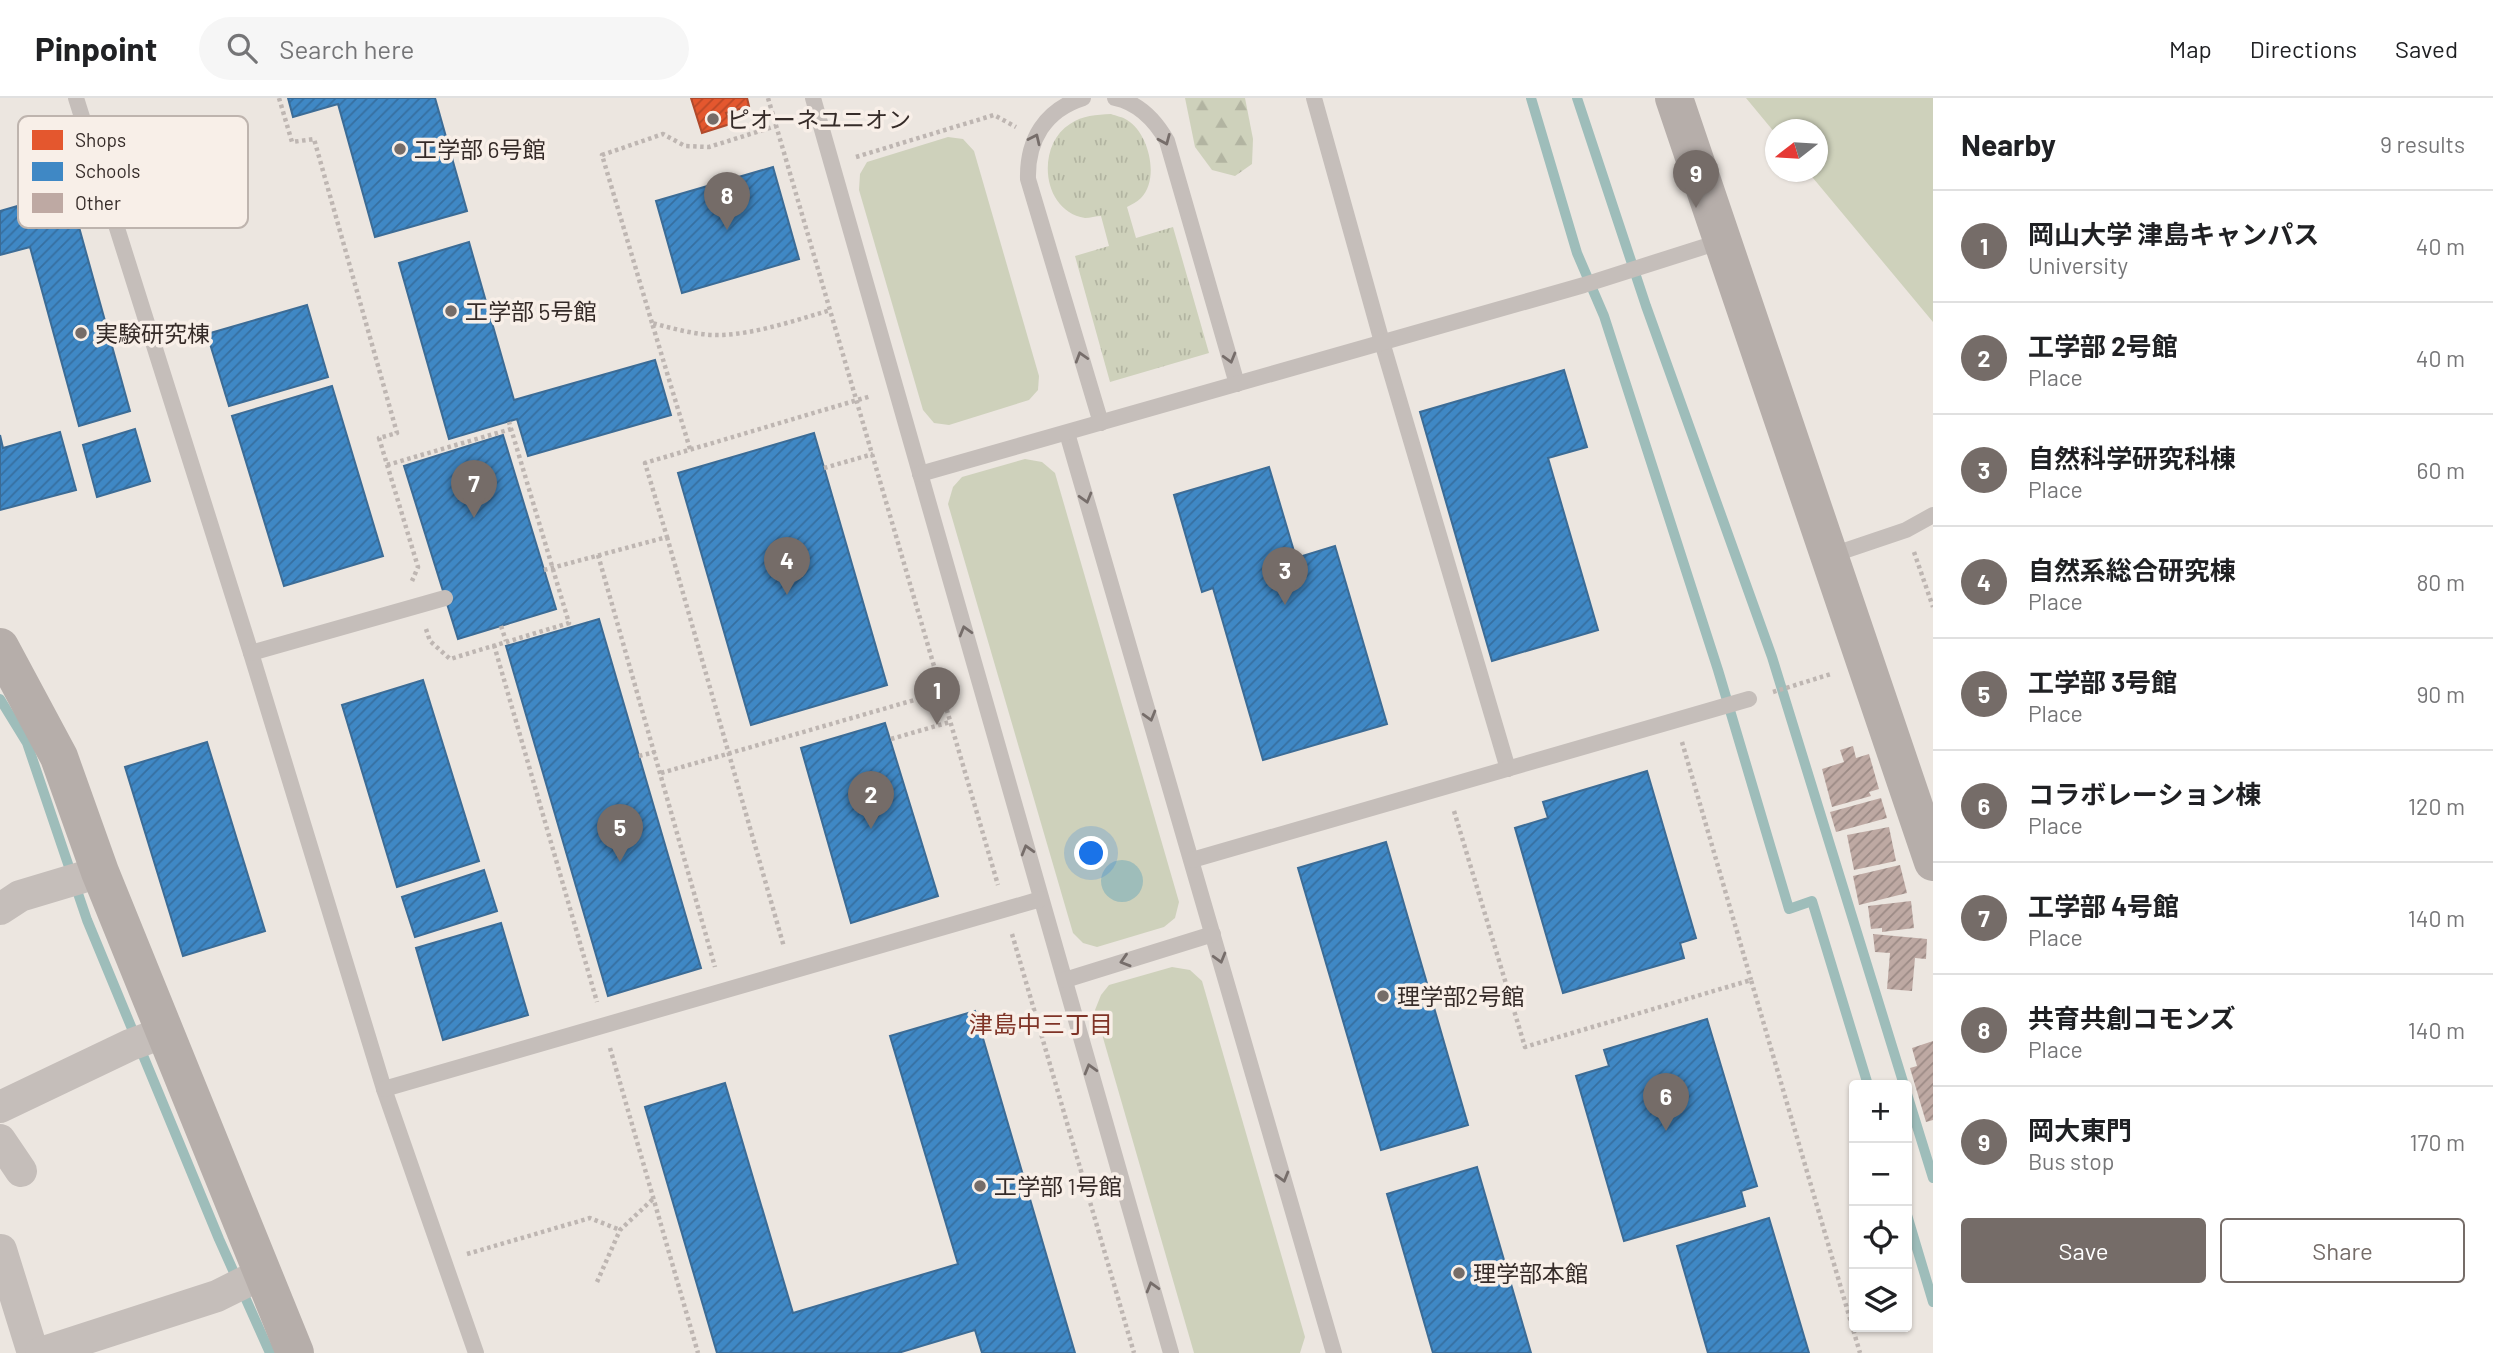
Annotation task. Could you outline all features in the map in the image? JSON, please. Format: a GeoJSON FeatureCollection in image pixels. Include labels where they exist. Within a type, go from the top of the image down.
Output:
{"type":"FeatureCollection","features":[{"type":"Feature","properties":{"kind":"street"},"geometry":{"type":"LineString","coordinates":[[1674,98],[1933,862]]}},
{"type":"Feature","properties":{"kind":"street"},"geometry":{"type":"LineString","coordinates":[[0,647],[59,757],[81,878],[247,1281],[295,1353]]}},
{"type":"Feature","properties":{"kind":"street"},"geometry":{"type":"LineString","coordinates":[[0,908],[20,896],[81,878]]}},
{"type":"Feature","properties":{"kind":"street"},"geometry":{"type":"LineString","coordinates":[[0,1107],[147,1039]]}},
{"type":"Feature","properties":{"kind":"street"},"geometry":{"type":"LineString","coordinates":[[0,1140],[21,1171]]}},
{"type":"Feature","properties":{"kind":"street"},"geometry":{"type":"LineString","coordinates":[[1,1250],[33,1353]]}},
{"type":"Feature","properties":{"kind":"street"},"geometry":{"type":"LineString","coordinates":[[41,1353],[217,1296],[247,1281]]}},
{"type":"Feature","properties":{"kind":"lane"},"geometry":{"type":"LineString","coordinates":[[76,98],[82,116]]}},
{"type":"Feature","properties":{"kind":"lane"},"geometry":{"type":"LineString","coordinates":[[813,98],[1171,1353]]}},
{"type":"Feature","properties":{"kind":"lane"},"geometry":{"type":"LineString","coordinates":[[1083,98],[1050,116],[1035,137],[1027,162],[1028,179],[1101,423]]}},
{"type":"Feature","properties":{"kind":"lane"},"geometry":{"type":"LineString","coordinates":[[1115,98],[1144,111],[1160,128],[1167,141],[1237,384]]}},
{"type":"Feature","properties":{"kind":"lane"},"geometry":{"type":"LineString","coordinates":[[1314,98],[1382,342],[1508,769]]}},
{"type":"Feature","properties":{"kind":"lane"},"geometry":{"type":"LineString","coordinates":[[117,228],[251,653],[384,1089],[477,1353]]}},
{"type":"Feature","properties":{"kind":"lane"},"geometry":{"type":"LineString","coordinates":[[920,474],[1621,275],[1722,242]]}},
{"type":"Feature","properties":{"kind":"lane"},"geometry":{"type":"LineString","coordinates":[[1067,433],[1334,1353]]}},
{"type":"Feature","properties":{"kind":"lane"},"geometry":{"type":"LineString","coordinates":[[1829,556],[1906,530],[1933,515]]}},
{"type":"Feature","properties":{"kind":"lane"},"geometry":{"type":"LineString","coordinates":[[251,653],[445,597]]}},
{"type":"Feature","properties":{"kind":"lane"},"geometry":{"type":"LineString","coordinates":[[1192,860],[1742,701]]}},
{"type":"Feature","properties":{"kind":"lane"},"geometry":{"type":"LineString","coordinates":[[384,1089],[1041,898]]}},
{"type":"Feature","properties":{"kind":"lane"},"geometry":{"type":"LineString","coordinates":[[1065,980],[1213,934]]}},
{"type":"Feature","properties":{"kind":"path"},"geometry":{"type":"LineString","coordinates":[[279,98],[292,142],[314,139],[397,433],[379,438],[418,567],[411,580],[430,641],[450,659],[569,623],[509,422]]}},
{"type":"Feature","properties":{"kind":"path"},"geometry":{"type":"LineString","coordinates":[[768,98],[1134,1353]]}},
{"type":"Feature","properties":{"kind":"path"},"geometry":{"type":"LineString","coordinates":[[832,164],[994,114],[1035,137]]}},
{"type":"Feature","properties":{"kind":"path"},"geometry":{"type":"LineString","coordinates":[[690,449],[602,155],[663,135],[685,145],[709,147],[776,127]]}},
{"type":"Feature","properties":{"kind":"path"},"geometry":{"type":"LineString","coordinates":[[652,323],[682,331],[722,335],[762,329],[831,310]]}},
{"type":"Feature","properties":{"kind":"path"},"geometry":{"type":"LineString","coordinates":[[790,972],[645,463],[896,389]]}},
{"type":"Feature","properties":{"kind":"path"},"geometry":{"type":"LineString","coordinates":[[387,465],[511,429]]}},
{"type":"Feature","properties":{"kind":"path"},"geometry":{"type":"LineString","coordinates":[[824,468],[873,454]]}},
{"type":"Feature","properties":{"kind":"path"},"geometry":{"type":"LineString","coordinates":[[1906,530],[1933,607]]}},
{"type":"Feature","properties":{"kind":"path"},"geometry":{"type":"LineString","coordinates":[[544,570],[667,537]]}},
{"type":"Feature","properties":{"kind":"path"},"geometry":{"type":"LineString","coordinates":[[598,555],[722,991]]}},
{"type":"Feature","properties":{"kind":"path"},"geometry":{"type":"LineString","coordinates":[[502,626],[506,642]]}},
{"type":"Feature","properties":{"kind":"path"},"geometry":{"type":"LineString","coordinates":[[493,646],[698,1353]]}},
{"type":"Feature","properties":{"kind":"path"},"geometry":{"type":"LineString","coordinates":[[660,773],[979,681]]}},
{"type":"Feature","properties":{"kind":"path"},"geometry":{"type":"LineString","coordinates":[[1742,701],[1792,686]]}},
{"type":"Feature","properties":{"kind":"path"},"geometry":{"type":"LineString","coordinates":[[1676,721],[1860,1353]]}},
{"type":"Feature","properties":{"kind":"path"},"geometry":{"type":"LineString","coordinates":[[891,739],[950,722]]}},
{"type":"Feature","properties":{"kind":"path"},"geometry":{"type":"LineString","coordinates":[[639,756],[655,752]]}},
{"type":"Feature","properties":{"kind":"path"},"geometry":{"type":"LineString","coordinates":[[1447,786],[1525,1047],[1751,980]]}},
{"type":"Feature","properties":{"kind":"path"},"geometry":{"type":"LineString","coordinates":[[597,1282],[620,1230],[653,1199]]}},
{"type":"Feature","properties":{"kind":"path"},"geometry":{"type":"LineString","coordinates":[[446,1260],[590,1218],[620,1230]]}},
{"type":"Feature","properties":{"kind":"green space"},"geometry":{"type":"Polygon","coordinates":[[[1185,98],[1245,98],[1253,139],[1252,164],[1235,176],[1212,170],[1195,147],[1185,98]]]}},
{"type":"Feature","properties":{"kind":"green space"},"geometry":{"type":"Polygon","coordinates":[[[1746,98],[1933,98],[1933,322],[1816,182],[1828,182],[1828,119],[1765,121],[1746,98]]]}},
{"type":"Feature","properties":{"kind":"green space"},"geometry":{"type":"Polygon","coordinates":[[[1111,114],[1135,126],[1146,145],[1149,157],[1151,168],[1147,190],[1127,207],[1136,238],[1173,227],[1209,353],[1110,382],[1075,256],[1109,246],[1101,216],[1085,218],[1070,213],[1059,203],[1048,176],[1048,161],[1059,134],[1070,124],[1085,117],[1111,114]]]}},
{"type":"Feature","properties":{"kind":"green space"},"geometry":{"type":"Polygon","coordinates":[[[948,137],[963,139],[974,151],[1039,376],[1038,390],[1029,400],[949,425],[934,423],[923,410],[859,190],[860,174],[867,162],[948,137]]]}},
{"type":"Feature","properties":{"kind":"green space"},"geometry":{"type":"Polygon","coordinates":[[[1025,459],[1042,462],[1055,473],[1179,902],[1175,918],[1164,927],[1097,947],[1083,943],[1073,933],[948,504],[953,487],[962,477],[1025,459]]]}},
{"type":"Feature","properties":{"kind":"green space"},"geometry":{"type":"Polygon","coordinates":[[[1172,967],[1190,970],[1202,981],[1305,1337],[1300,1353],[1194,1353],[1095,1010],[1109,985],[1172,967]]]}},
{"type":"Feature","properties":{"kind":"water"},"geometry":{"type":"Polygon","coordinates":[[[1122,860],[1137,866],[1143,881],[1137,896],[1122,902],[1107,896],[1101,881],[1107,866],[1122,860]]]}},
{"type":"Feature","properties":{"kind":"building: Shops","name":"ピオーネユニオン"},"geometry":{"type":"Polygon","coordinates":[[[691,98],[747,98],[749,106],[726,113],[730,124],[702,133],[691,98]]]}},
{"type":"Feature","properties":{"kind":"building: Schools","name":"工学部 6号館"},"geometry":{"type":"Polygon","coordinates":[[[288,98],[435,98],[467,211],[375,237],[338,104],[293,117],[288,98]]]}},
{"type":"Feature","properties":{"kind":"building: Schools"},"geometry":{"type":"Polygon","coordinates":[[[773,167],[799,259],[682,293],[656,201],[773,167]]]}},
{"type":"Feature","properties":{"kind":"building: Schools","name":"実験研究棟"},"geometry":{"type":"Polygon","coordinates":[[[18,206],[18,228],[79,228],[130,411],[79,426],[30,247],[0,255],[0,211],[18,206]]]}},
{"type":"Feature","properties":{"kind":"building: Schools","name":"工学部 5号館"},"geometry":{"type":"Polygon","coordinates":[[[469,242],[514,400],[655,360],[671,415],[528,456],[517,419],[449,439],[399,263],[469,242]]]}},
{"type":"Feature","properties":{"kind":"building: Schools"},"geometry":{"type":"Polygon","coordinates":[[[307,305],[328,377],[229,406],[207,334],[307,305]]]}},
{"type":"Feature","properties":{"kind":"building: Schools"},"geometry":{"type":"Polygon","coordinates":[[[1564,370],[1587,447],[1548,458],[1598,630],[1492,661],[1420,412],[1564,370]]]}},
{"type":"Feature","properties":{"kind":"building: Schools"},"geometry":{"type":"Polygon","coordinates":[[[332,386],[383,556],[284,586],[232,416],[332,386]]]}},
{"type":"Feature","properties":{"kind":"building: Schools"},"geometry":{"type":"Polygon","coordinates":[[[135,429],[150,481],[97,497],[83,445],[135,429]]]}},
{"type":"Feature","properties":{"kind":"building: Schools"},"geometry":{"type":"Polygon","coordinates":[[[60,432],[76,490],[0,510],[0,435],[3,448],[60,432]]]}},
{"type":"Feature","properties":{"kind":"building: Schools"},"geometry":{"type":"Polygon","coordinates":[[[814,433],[887,685],[751,725],[678,473],[814,433]]]}},
{"type":"Feature","properties":{"kind":"building: Schools"},"geometry":{"type":"Polygon","coordinates":[[[503,435],[556,609],[458,639],[404,466],[503,435]]]}},
{"type":"Feature","properties":{"kind":"building: Schools"},"geometry":{"type":"Polygon","coordinates":[[[1269,467],[1296,558],[1335,546],[1387,724],[1263,760],[1213,588],[1202,592],[1174,495],[1269,467]]]}},
{"type":"Feature","properties":{"kind":"building: Schools"},"geometry":{"type":"Polygon","coordinates":[[[599,619],[701,968],[608,996],[506,646],[599,619]]]}},
{"type":"Feature","properties":{"kind":"building: Schools"},"geometry":{"type":"Polygon","coordinates":[[[423,680],[479,861],[397,887],[342,705],[423,680]]]}},
{"type":"Feature","properties":{"kind":"building: Schools"},"geometry":{"type":"Polygon","coordinates":[[[885,723],[938,896],[851,923],[801,748],[885,723]]]}},
{"type":"Feature","properties":{"kind":"building: Schools"},"geometry":{"type":"Polygon","coordinates":[[[207,742],[265,931],[183,956],[125,767],[207,742]]]}},
{"type":"Feature","properties":{"kind":"building: Schools"},"geometry":{"type":"Polygon","coordinates":[[[1647,771],[1696,938],[1680,943],[1684,958],[1563,993],[1515,828],[1548,818],[1543,802],[1647,771]]]}},
{"type":"Feature","properties":{"kind":"building: Schools","name":"理学部2号館"},"geometry":{"type":"Polygon","coordinates":[[[1386,842],[1468,1125],[1381,1150],[1298,868],[1386,842]]]}},
{"type":"Feature","properties":{"kind":"building: Schools"},"geometry":{"type":"Polygon","coordinates":[[[484,870],[497,911],[415,937],[402,897],[484,870]]]}},
{"type":"Feature","properties":{"kind":"building: Schools"},"geometry":{"type":"Polygon","coordinates":[[[501,923],[528,1015],[443,1040],[416,948],[501,923]]]}},
{"type":"Feature","properties":{"kind":"building: Schools","name":"工学部 1号館"},"geometry":{"type":"Polygon","coordinates":[[[975,1011],[1075,1353],[982,1353],[975,1330],[898,1353],[717,1353],[645,1107],[725,1083],[793,1313],[958,1264],[890,1036],[975,1011]]]}},
{"type":"Feature","properties":{"kind":"building: Schools"},"geometry":{"type":"Polygon","coordinates":[[[1707,1019],[1757,1186],[1741,1191],[1745,1206],[1624,1241],[1576,1076],[1609,1066],[1604,1050],[1707,1019]]]}},
{"type":"Feature","properties":{"kind":"building: Schools","name":"理学部本館"},"geometry":{"type":"Polygon","coordinates":[[[1477,1167],[1531,1353],[1433,1353],[1387,1194],[1477,1167]]]}},
{"type":"Feature","properties":{"kind":"building: Schools"},"geometry":{"type":"Polygon","coordinates":[[[1769,1218],[1809,1353],[1708,1353],[1677,1246],[1769,1218]]]}},
{"type":"Feature","properties":{"kind":"building: Other"},"geometry":{"type":"Polygon","coordinates":[[[1853,746],[1856,758],[1869,754],[1879,789],[1869,792],[1871,796],[1832,807],[1822,769],[1844,762],[1840,750],[1853,746]]]}},
{"type":"Feature","properties":{"kind":"building: Other"},"geometry":{"type":"Polygon","coordinates":[[[1881,798],[1887,818],[1836,832],[1830,812],[1881,798]]]}},
{"type":"Feature","properties":{"kind":"building: Other"},"geometry":{"type":"Polygon","coordinates":[[[1889,827],[1896,861],[1854,870],[1847,835],[1889,827]]]}},
{"type":"Feature","properties":{"kind":"building: Other"},"geometry":{"type":"Polygon","coordinates":[[[1900,865],[1907,893],[1859,905],[1853,876],[1900,865]]]}},
{"type":"Feature","properties":{"kind":"building: Other"},"geometry":{"type":"Polygon","coordinates":[[[1911,901],[1914,928],[1882,932],[1882,928],[1871,929],[1868,906],[1911,901]]]}},
{"type":"Feature","properties":{"kind":"building: Other"},"geometry":{"type":"Polygon","coordinates":[[[1873,934],[1927,939],[1926,959],[1915,958],[1912,991],[1887,989],[1890,953],[1875,952],[1873,934]]]}},
{"type":"Feature","properties":{"kind":"building: Other"},"geometry":{"type":"Polygon","coordinates":[[[1933,1041],[1933,1120],[1926,1122],[1910,1068],[1917,1066],[1912,1048],[1933,1041]]]}},
{"type":"Feature","properties":{"kind":"waterway"},"geometry":{"type":"LineString","coordinates":[[1531,98],[1577,253],[1604,316],[1718,670],[1789,909],[1812,901],[1866,1080]]}},
{"type":"Feature","properties":{"kind":"waterway"},"geometry":{"type":"LineString","coordinates":[[1577,98],[1646,306],[1772,657],[1902,1080]]}},
{"type":"Feature","properties":{"kind":"waterway"},"geometry":{"type":"LineString","coordinates":[[0,699],[27,743],[87,920],[219,1239],[270,1353]]}},
{"type":"Feature","properties":{"kind":"waterway"},"geometry":{"type":"LineString","coordinates":[[1912,1110],[1933,1178]]}},
{"type":"Feature","properties":{"kind":"waterway"},"geometry":{"type":"LineString","coordinates":[[1912,1232],[1933,1302]]}},
{"type":"Feature","properties":{"kind":"place","name":"ピオーネユニオン"},"geometry":{"type":"Point","coordinates":[713,119]}},
{"type":"Feature","properties":{"kind":"place","name":"工学部 6号館"},"geometry":{"type":"Point","coordinates":[400,149]}},
{"type":"Feature","properties":{"kind":"place","name":"岡大東門"},"geometry":{"type":"Point","coordinates":[1696,208]}},
{"type":"Feature","properties":{"kind":"place","name":"共育共創コモンズ"},"geometry":{"type":"Point","coordinates":[727,230]}},
{"type":"Feature","properties":{"kind":"place","name":"工学部 5号館"},"geometry":{"type":"Point","coordinates":[451,311]}},
{"type":"Feature","properties":{"kind":"place","name":"実験研究棟"},"geometry":{"type":"Point","coordinates":[81,333]}},
{"type":"Feature","properties":{"kind":"place","name":"工学部 4号館"},"geometry":{"type":"Point","coordinates":[474,518]}},
{"type":"Feature","properties":{"kind":"place","name":"自然系総合研究棟"},"geometry":{"type":"Point","coordinates":[787,595]}},
{"type":"Feature","properties":{"kind":"place","name":"自然科学研究科棟"},"geometry":{"type":"Point","coordinates":[1285,605]}},
{"type":"Feature","properties":{"kind":"place","name":"岡山大学 津島キャンパス"},"geometry":{"type":"Point","coordinates":[937,725]}},
{"type":"Feature","properties":{"kind":"place","name":"工学部 2号館"},"geometry":{"type":"Point","coordinates":[871,829]}},
{"type":"Feature","properties":{"kind":"place","name":"工学部 3号館"},"geometry":{"type":"Point","coordinates":[620,862]}},
{"type":"Feature","properties":{"kind":"place","name":"理学部2号館"},"geometry":{"type":"Point","coordinates":[1383,996]}},
{"type":"Feature","properties":{"kind":"place","name":"コラボレーション棟"},"geometry":{"type":"Point","coordinates":[1666,1131]}},
{"type":"Feature","properties":{"kind":"place","name":"工学部 1号館"},"geometry":{"type":"Point","coordinates":[980,1186]}},
{"type":"Feature","properties":{"kind":"place","name":"理学部本館"},"geometry":{"type":"Point","coordinates":[1459,1273]}},
{"type":"Feature","properties":{"kind":"district","name":"津島中三丁目"},"geometry":{"type":"Point","coordinates":[1041,1023]}}]}
